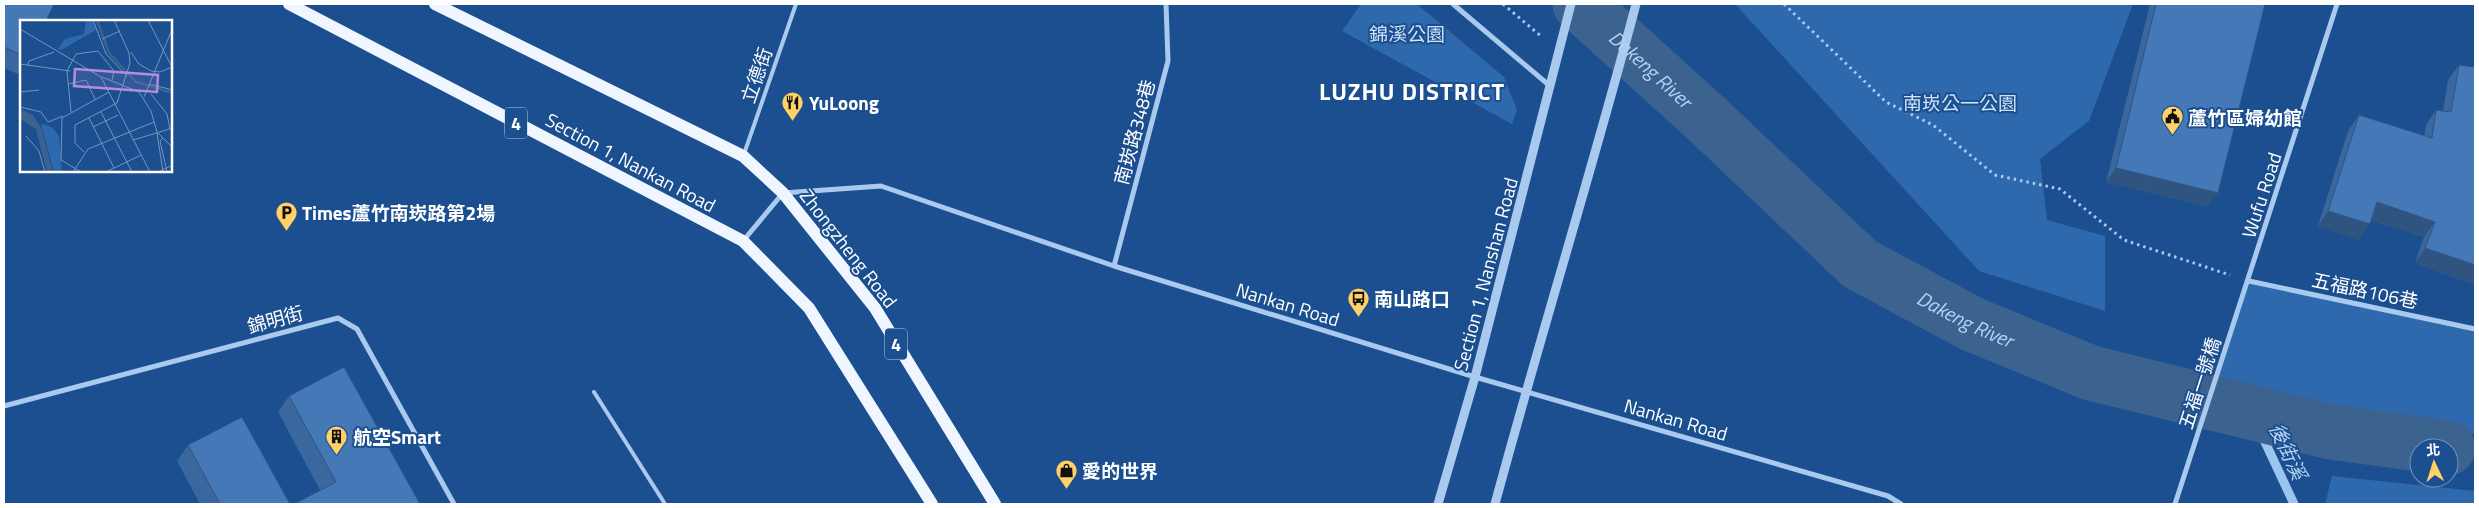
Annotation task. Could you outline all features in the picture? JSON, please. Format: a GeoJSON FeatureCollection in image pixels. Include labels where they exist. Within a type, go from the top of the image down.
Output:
{"type":"FeatureCollection","features":[{"type":"Feature","properties":{"kind":"main road","name":"Section 1, Nankan Road"},"geometry":{"type":"LineString","coordinates":[[289,4],[743,241]]}},
{"type":"Feature","properties":{"kind":"main road","name":"4"},"geometry":{"type":"LineString","coordinates":[[435,4],[743,156],[783,193]]}},
{"type":"Feature","properties":{"kind":"main road","name":"Zhongzheng Road"},"geometry":{"type":"LineString","coordinates":[[783,193],[875,308],[995,504]]}},
{"type":"Feature","properties":{"kind":"main road","name":"4"},"geometry":{"type":"LineString","coordinates":[[743,241],[809,308],[932,504]]}},
{"type":"Feature","properties":{"kind":"street","name":"南崁路348巷"},"geometry":{"type":"LineString","coordinates":[[1114,266],[1168,61],[1166,4]]}},
{"type":"Feature","properties":{"kind":"street"},"geometry":{"type":"LineString","coordinates":[[1453,4],[1550,87]]}},
{"type":"Feature","properties":{"kind":"street","name":"Section 1, Nanshan Road"},"geometry":{"type":"LineString","coordinates":[[1438,504],[1475,377],[1571,4]]}},
{"type":"Feature","properties":{"kind":"street"},"geometry":{"type":"LineString","coordinates":[[1495,504],[1525,391],[1636,4]]}},
{"type":"Feature","properties":{"kind":"street","name":"Wufu Road"},"geometry":{"type":"LineString","coordinates":[[2249,281],[2338,4]]}},
{"type":"Feature","properties":{"kind":"street","name":"Nankan Road"},"geometry":{"type":"LineString","coordinates":[[783,193],[881,186],[1114,266],[1475,377],[1888,496],[1900,504]]}},
{"type":"Feature","properties":{"kind":"street"},"geometry":{"type":"LineString","coordinates":[[743,241],[783,193]]}},
{"type":"Feature","properties":{"kind":"street","name":"五福路106巷"},"geometry":{"type":"LineString","coordinates":[[2249,281],[2475,329]]}},
{"type":"Feature","properties":{"kind":"street","name":"五福一號橋"},"geometry":{"type":"LineString","coordinates":[[2175,504],[2249,281]]}},
{"type":"Feature","properties":{"kind":"street","name":"錦明街"},"geometry":{"type":"LineString","coordinates":[[4,406],[338,318],[357,329],[454,504]]}},
{"type":"Feature","properties":{"kind":"lane","name":"立德街"},"geometry":{"type":"LineString","coordinates":[[743,156],[796,4]]}},
{"type":"Feature","properties":{"kind":"lane"},"geometry":{"type":"LineString","coordinates":[[594,392],[665,504]]}},
{"type":"Feature","properties":{"kind":"path"},"geometry":{"type":"LineString","coordinates":[[1503,4],[1560,52]]}},
{"type":"Feature","properties":{"kind":"path"},"geometry":{"type":"LineString","coordinates":[[1784,4],[1886,102],[1933,125],[1995,176],[2060,189],[2124,240],[2249,281]]}},
{"type":"Feature","properties":{"kind":"green space","name":"錦溪公園"},"geometry":{"type":"Polygon","coordinates":[[[1361,4],[1417,4],[1504,77],[1517,110],[1512,124],[1342,31],[1361,4]]]}},
{"type":"Feature","properties":{"kind":"green space","name":"南崁公一公園"},"geometry":{"type":"Polygon","coordinates":[[[1735,4],[2133,4],[2089,121],[2040,159],[2047,220],[2105,236],[2105,311],[1979,271],[1735,4]]]}},
{"type":"Feature","properties":{"kind":"green space"},"geometry":{"type":"Polygon","coordinates":[[[2249,281],[2475,329],[2475,434],[2378,416],[2313,422],[2208,401],[2249,281]]]}},
{"type":"Feature","properties":{"kind":"green space"},"geometry":{"type":"Polygon","coordinates":[[[2332,476],[2409,484],[2409,488],[2446,488],[2475,491],[2475,504],[2325,504],[2332,476]]]}},
{"type":"Feature","properties":{"kind":"building"},"geometry":{"type":"Polygon","coordinates":[[[4,4],[54,4],[46,20],[20,20],[20,55],[4,47],[4,4]]]}},
{"type":"Feature","properties":{"kind":"building","name":"蘆竹區婦幼館"},"geometry":{"type":"Polygon","coordinates":[[[2156,4],[2265,4],[2218,193],[2116,168],[2156,4]]]}},
{"type":"Feature","properties":{"kind":"building"},"geometry":{"type":"Polygon","coordinates":[[[2459,65],[2475,67],[2475,265],[2425,248],[2435,222],[2377,202],[2370,224],[2328,211],[2359,115],[2432,138],[2436,110],[2451,112],[2459,65]]]}},
{"type":"Feature","properties":{"kind":"building","name":"航空Smart"},"geometry":{"type":"Polygon","coordinates":[[[344,367],[420,504],[294,504],[336,482],[289,396],[344,367]]]}},
{"type":"Feature","properties":{"kind":"building"},"geometry":{"type":"Polygon","coordinates":[[[242,417],[290,504],[220,504],[188,445],[242,417]]]}},
{"type":"Feature","properties":{"kind":"waterway","name":"Dakeng River"},"geometry":{"type":"LineString","coordinates":[[1580,4],[1710,122],[1860,264],[1972,324],[2091,373],[2331,432],[2409,443]]}},
{"type":"Feature","properties":{"kind":"waterway","name":"後街溪"},"geometry":{"type":"LineString","coordinates":[[2251,412],[2294,504]]}},
{"type":"Feature","properties":{"kind":"place","name":"YuLoong"},"geometry":{"type":"Point","coordinates":[793,121]}},
{"type":"Feature","properties":{"kind":"place","name":"蘆竹區婦幼館"},"geometry":{"type":"Point","coordinates":[2172,136]}},
{"type":"Feature","properties":{"kind":"place","name":"Times蘆竹南崁路第2場"},"geometry":{"type":"Point","coordinates":[286,231]}},
{"type":"Feature","properties":{"kind":"place","name":"南山路口"},"geometry":{"type":"Point","coordinates":[1358,317]}},
{"type":"Feature","properties":{"kind":"place","name":"航空Smart"},"geometry":{"type":"Point","coordinates":[337,455]}},
{"type":"Feature","properties":{"kind":"place","name":"愛的世界"},"geometry":{"type":"Point","coordinates":[1066,489]}},
{"type":"Feature","properties":{"kind":"district","name":"LUZHU DISTRICT"},"geometry":{"type":"Point","coordinates":[1412,91]}}]}
